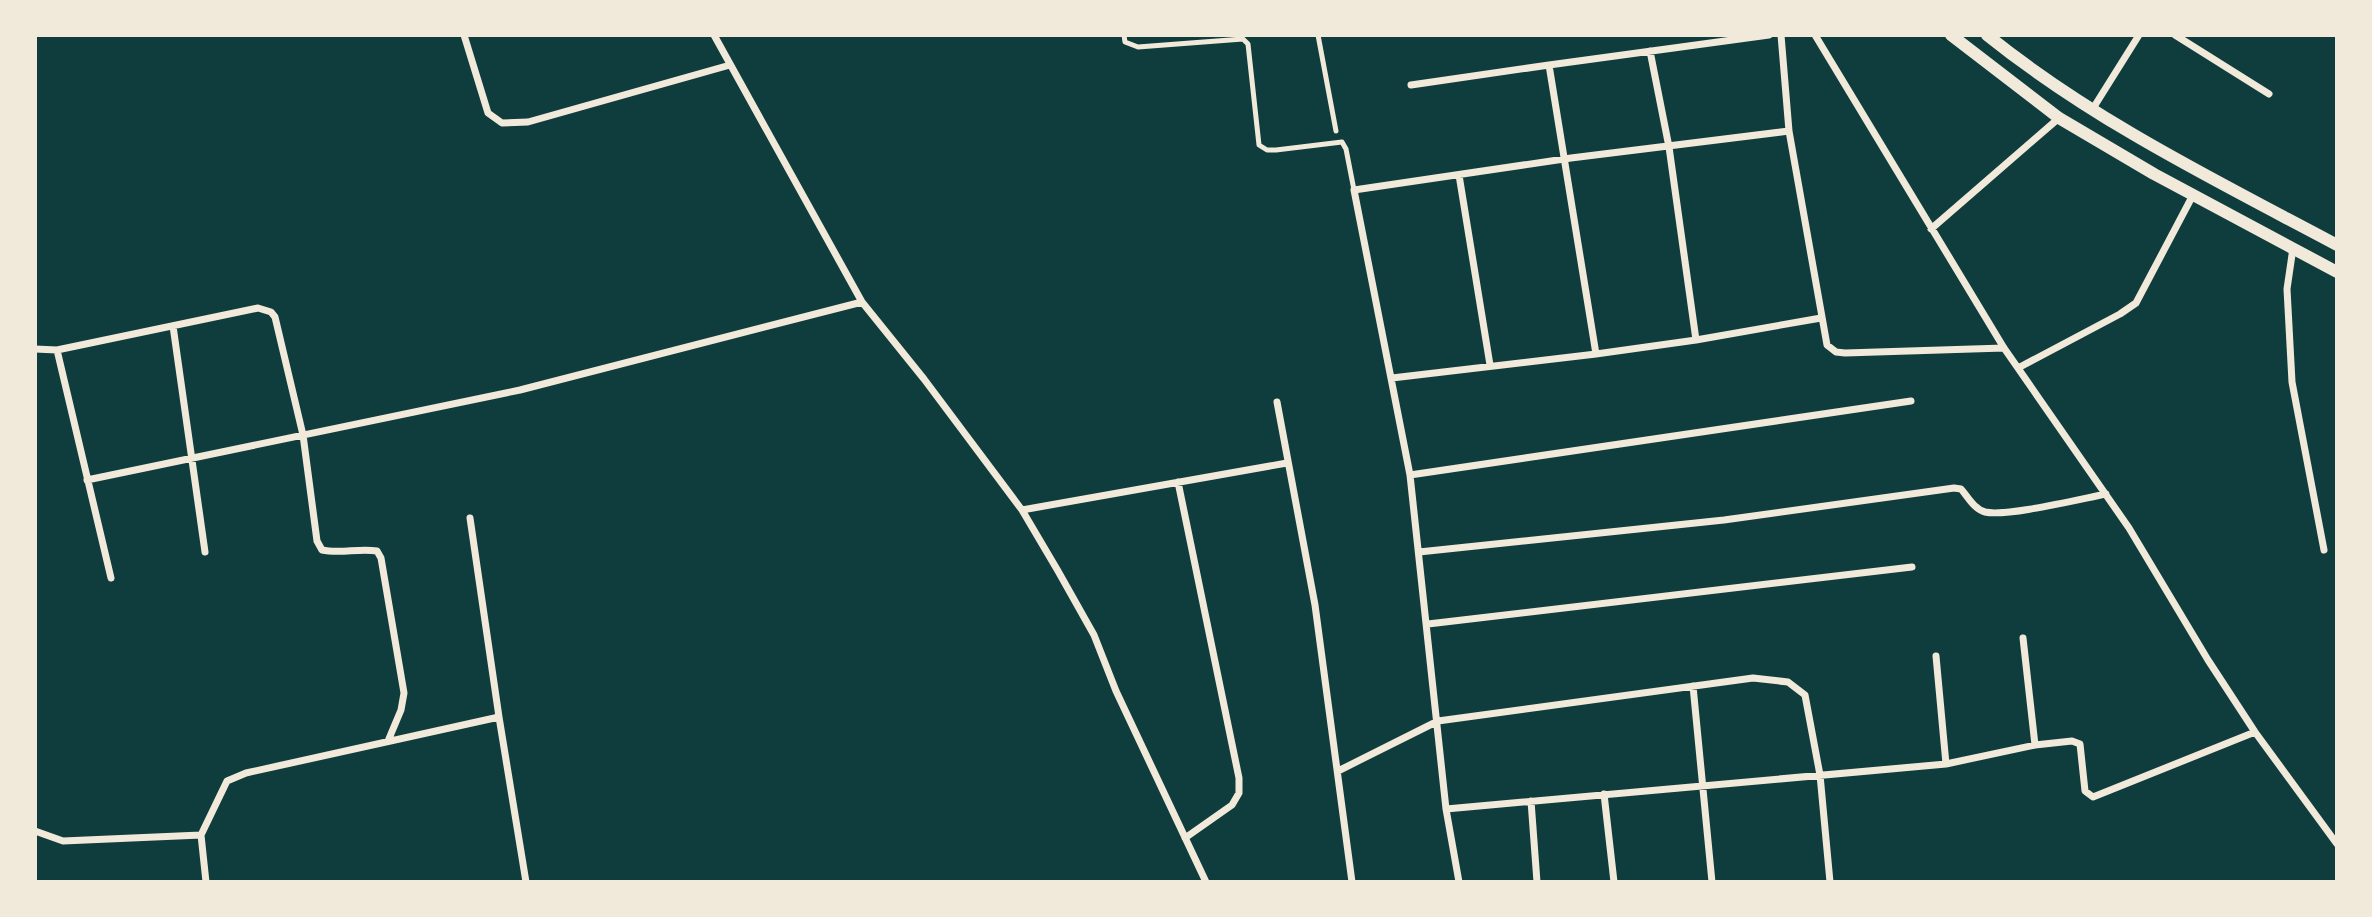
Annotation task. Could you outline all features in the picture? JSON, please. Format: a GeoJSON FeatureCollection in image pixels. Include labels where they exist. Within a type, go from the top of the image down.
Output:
{"type":"FeatureCollection","features":[{"type":"Feature","properties":{"kind":"street"},"geometry":{"type":"LineString","coordinates":[[464,35],[488,113],[502,123],[528,122],[730,65]]}},
{"type":"Feature","properties":{"kind":"street"},"geometry":{"type":"LineString","coordinates":[[714,35],[862,302],[924,379],[1022,510],[1094,635],[1116,691],[1206,882]]}},
{"type":"Feature","properties":{"kind":"street"},"geometry":{"type":"LineString","coordinates":[[1411,85],[1769,35]]}},
{"type":"Feature","properties":{"kind":"street"},"geometry":{"type":"LineString","coordinates":[[1782,35],[1789,131],[1828,345],[1836,352],[1844,354],[2004,348]]}},
{"type":"Feature","properties":{"kind":"street"},"geometry":{"type":"LineString","coordinates":[[1815,35],[2004,348],[2129,528],[2208,660],[2255,732],[2337,844]]}},
{"type":"Feature","properties":{"kind":"street"},"geometry":{"type":"LineString","coordinates":[[1951,35],[2059,118],[2193,195],[2337,272]]}},
{"type":"Feature","properties":{"kind":"street"},"geometry":{"type":"LineString","coordinates":[[1987,35],[2020,62],[2119,128],[2337,245]]}},
{"type":"Feature","properties":{"kind":"street"},"geometry":{"type":"LineString","coordinates":[[2092,110],[2139,35]]}},
{"type":"Feature","properties":{"kind":"street"},"geometry":{"type":"LineString","coordinates":[[2175,35],[2270,94]]}},
{"type":"Feature","properties":{"kind":"street"},"geometry":{"type":"LineString","coordinates":[[1650,51],[1669,147],[1696,340]]}},
{"type":"Feature","properties":{"kind":"street"},"geometry":{"type":"LineString","coordinates":[[1549,65],[1596,354]]}},
{"type":"Feature","properties":{"kind":"street"},"geometry":{"type":"LineString","coordinates":[[1931,229],[2059,118]]}},
{"type":"Feature","properties":{"kind":"street"},"geometry":{"type":"LineString","coordinates":[[1459,882],[1446,809],[1410,475],[1353,190],[1564,159],[1789,131]]}},
{"type":"Feature","properties":{"kind":"street"},"geometry":{"type":"LineString","coordinates":[[1459,175],[1490,365]]}},
{"type":"Feature","properties":{"kind":"street"},"geometry":{"type":"LineString","coordinates":[[2018,368],[2136,303],[2193,195]]}},
{"type":"Feature","properties":{"kind":"street"},"geometry":{"type":"LineString","coordinates":[[2293,248],[2287,289],[2292,382],[2324,550]]}},
{"type":"Feature","properties":{"kind":"street"},"geometry":{"type":"LineString","coordinates":[[87,480],[520,390],[862,302]]}},
{"type":"Feature","properties":{"kind":"street"},"geometry":{"type":"LineString","coordinates":[[35,349],[57,349],[258,308],[271,312],[275,317],[303,435],[317,541],[322,550],[377,551],[381,558],[404,694],[401,710],[388,741]]}},
{"type":"Feature","properties":{"kind":"street"},"geometry":{"type":"LineString","coordinates":[[1392,378],[1596,354],[1821,318]]}},
{"type":"Feature","properties":{"kind":"street"},"geometry":{"type":"LineString","coordinates":[[173,327],[205,552]]}},
{"type":"Feature","properties":{"kind":"street"},"geometry":{"type":"LineString","coordinates":[[57,349],[111,578]]}},
{"type":"Feature","properties":{"kind":"street"},"geometry":{"type":"LineString","coordinates":[[1410,475],[1911,401]]}},
{"type":"Feature","properties":{"kind":"street"},"geometry":{"type":"LineString","coordinates":[[1277,402],[1315,605],[1352,882]]}},
{"type":"Feature","properties":{"kind":"street"},"geometry":{"type":"LineString","coordinates":[[1022,510],[1287,463]]}},
{"type":"Feature","properties":{"kind":"street"},"geometry":{"type":"LineString","coordinates":[[1178,482],[1239,778],[1238,793],[1232,805],[1185,838]]}},
{"type":"Feature","properties":{"kind":"street"},"geometry":{"type":"LineString","coordinates":[[1419,552],[1724,520],[1954,488],[1961,489],[1976,508],[1987,512],[2011,511],[2106,494]]}},
{"type":"Feature","properties":{"kind":"street"},"geometry":{"type":"LineString","coordinates":[[470,518],[526,882]]}},
{"type":"Feature","properties":{"kind":"street"},"geometry":{"type":"LineString","coordinates":[[1427,624],[1912,567]]}},
{"type":"Feature","properties":{"kind":"street"},"geometry":{"type":"LineString","coordinates":[[2024,638],[2035,745]]}},
{"type":"Feature","properties":{"kind":"street"},"geometry":{"type":"LineString","coordinates":[[1936,656],[1946,764]]}},
{"type":"Feature","properties":{"kind":"street"},"geometry":{"type":"LineString","coordinates":[[1338,771],[1438,721],[1753,678],[1788,682],[1805,695],[1819,775],[1830,882]]}},
{"type":"Feature","properties":{"kind":"street"},"geometry":{"type":"LineString","coordinates":[[1693,687],[1712,882]]}},
{"type":"Feature","properties":{"kind":"street"},"geometry":{"type":"LineString","coordinates":[[206,882],[201,835],[227,781],[246,774],[499,717]]}},
{"type":"Feature","properties":{"kind":"street"},"geometry":{"type":"LineString","coordinates":[[1446,809],[1946,764],[2035,745],[2072,741],[2080,744],[2085,791],[2093,797],[2255,732]]}},
{"type":"Feature","properties":{"kind":"street"},"geometry":{"type":"LineString","coordinates":[[1604,794],[1614,882]]}},
{"type":"Feature","properties":{"kind":"street"},"geometry":{"type":"LineString","coordinates":[[1531,801],[1537,882]]}},
{"type":"Feature","properties":{"kind":"street"},"geometry":{"type":"LineString","coordinates":[[35,831],[63,841],[201,835]]}},
{"type":"Feature","properties":{"kind":"lane"},"geometry":{"type":"LineString","coordinates":[[1124,35],[1125,42],[1138,47],[1243,39],[1248,44],[1259,145],[1267,150],[1342,142],[1346,149],[1353,190]]}},
{"type":"Feature","properties":{"kind":"lane"},"geometry":{"type":"LineString","coordinates":[[1318,35],[1336,131]]}}]}
